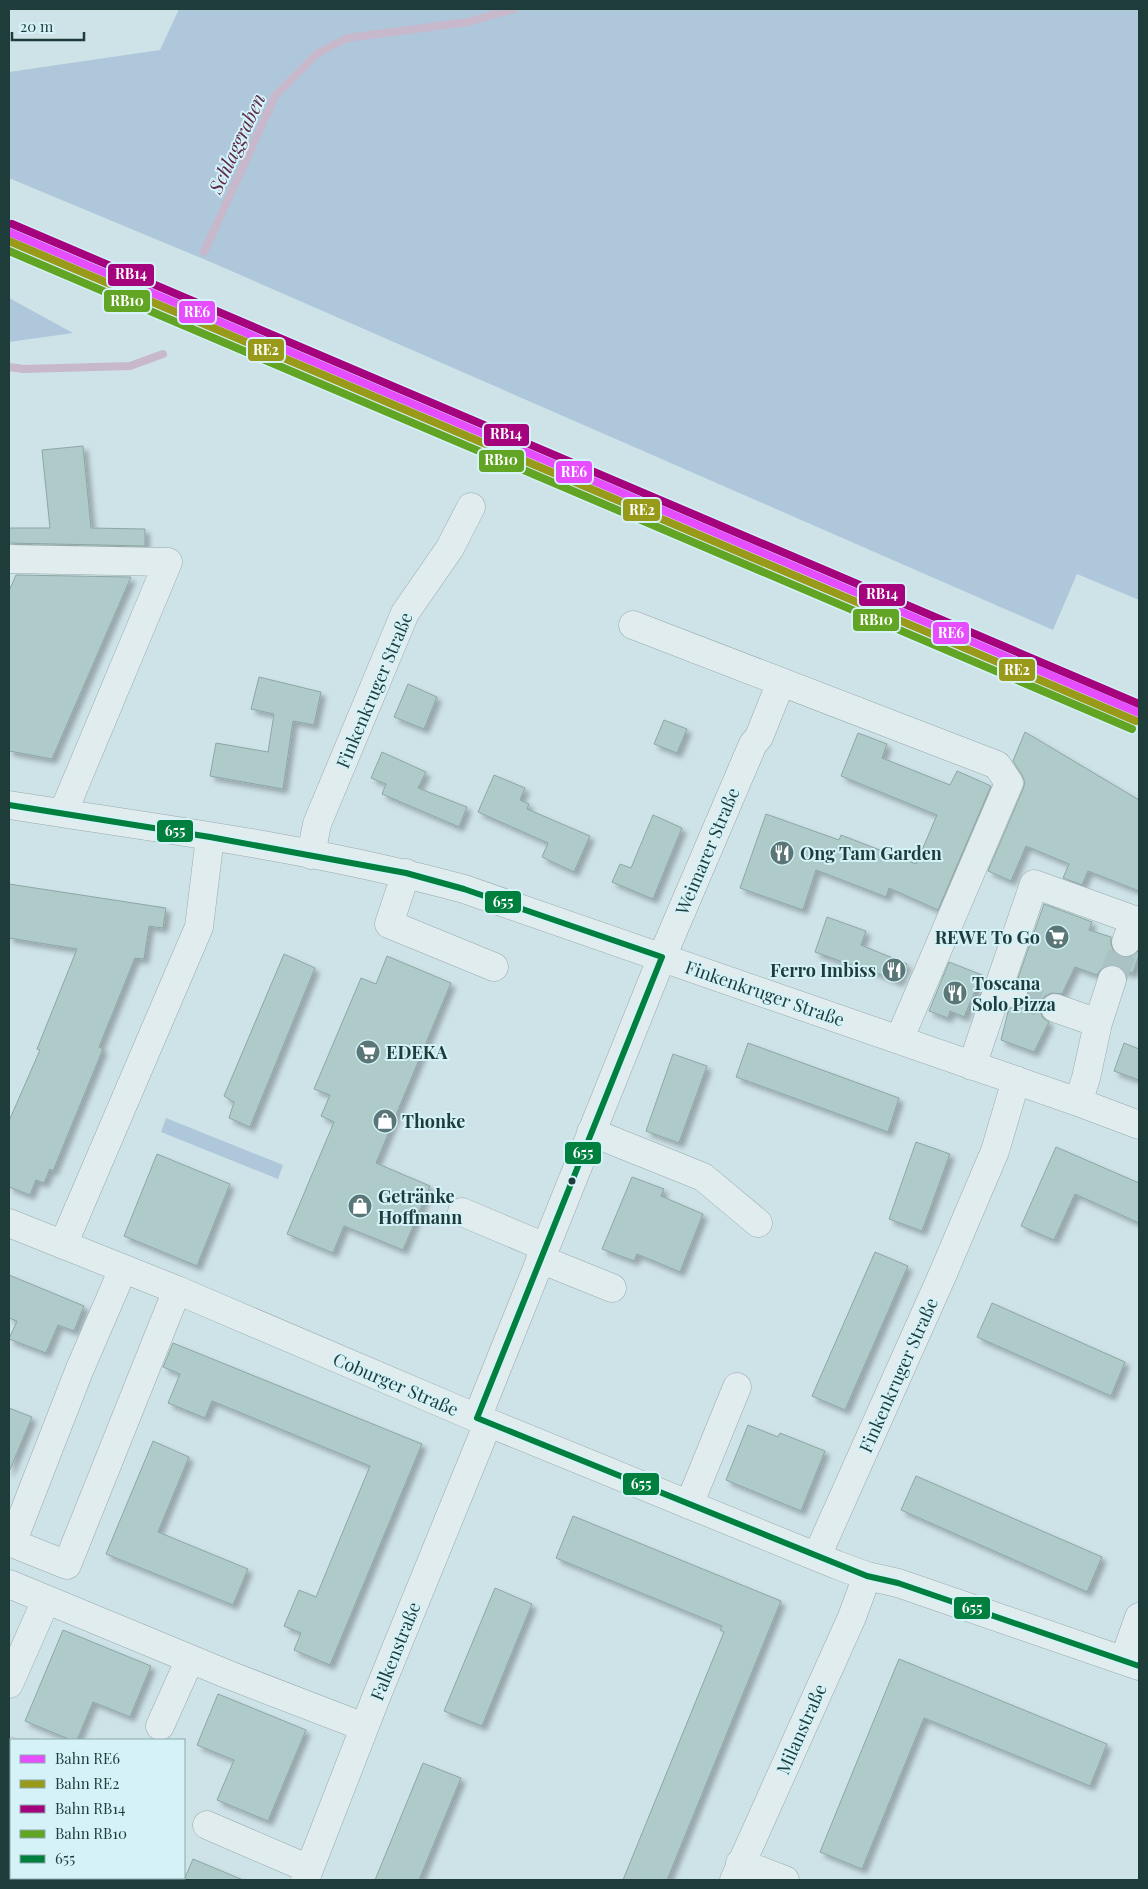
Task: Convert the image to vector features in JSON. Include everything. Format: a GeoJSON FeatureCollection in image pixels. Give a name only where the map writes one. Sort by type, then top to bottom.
{"type":"FeatureCollection","features":[{"type":"Feature","properties":{"kind":"street","name":"Finkenkruger Straße"},"geometry":{"type":"LineString","coordinates":[[311,855],[317,824],[405,613],[450,548],[471,507]]}},
{"type":"Feature","properties":{"kind":"street"},"geometry":{"type":"LineString","coordinates":[[9,559],[168,562],[63,813]]}},
{"type":"Feature","properties":{"kind":"street"},"geometry":{"type":"LineString","coordinates":[[633,625],[997,765],[1009,783],[899,1040]]}},
{"type":"Feature","properties":{"kind":"street","name":"Weimarer Straße"},"geometry":{"type":"LineString","coordinates":[[662,957],[753,744],[759,738],[781,682]]}},
{"type":"Feature","properties":{"kind":"street","name":"Finkenkruger Straße"},"geometry":{"type":"LineString","coordinates":[[9,805],[311,855],[406,873],[464,889],[1139,1124]]}},
{"type":"Feature","properties":{"kind":"street"},"geometry":{"type":"LineString","coordinates":[[63,1245],[199,927],[210,837]]}},
{"type":"Feature","properties":{"kind":"street"},"geometry":{"type":"LineString","coordinates":[[406,873],[389,924],[494,967]]}},
{"type":"Feature","properties":{"kind":"street"},"geometry":{"type":"LineString","coordinates":[[972,1066],[1005,991],[1034,884],[1134,920],[1126,942]]}},
{"type":"Feature","properties":{"kind":"street","name":"Falkenstraße"},"geometry":{"type":"LineString","coordinates":[[307,1875],[482,1421],[542,1253],[662,957]]}},
{"type":"Feature","properties":{"kind":"street"},"geometry":{"type":"LineString","coordinates":[[1078,1102],[1086,1078],[1098,1024],[1112,980]]}},
{"type":"Feature","properties":{"kind":"street"},"geometry":{"type":"LineString","coordinates":[[1055,1008],[1098,1024]]}},
{"type":"Feature","properties":{"kind":"street","name":"Finkenkruger Straße"},"geometry":{"type":"LineString","coordinates":[[817,1556],[942,1276],[995,1151],[1016,1080]]}},
{"type":"Feature","properties":{"kind":"street"},"geometry":{"type":"LineString","coordinates":[[591,1132],[703,1177],[758,1223]]}},
{"type":"Feature","properties":{"kind":"street"},"geometry":{"type":"LineString","coordinates":[[462,1212],[612,1288]]}},
{"type":"Feature","properties":{"kind":"street","name":"Coburger Straße"},"geometry":{"type":"LineString","coordinates":[[9,1223],[177,1290],[482,1421],[867,1576],[898,1583],[1132,1663],[1139,1617]]}},
{"type":"Feature","properties":{"kind":"street"},"geometry":{"type":"LineString","coordinates":[[123,1269],[79,1371],[12,1543],[67,1565],[177,1290]]}},
{"type":"Feature","properties":{"kind":"street"},"geometry":{"type":"LineString","coordinates":[[690,1505],[737,1387]]}},
{"type":"Feature","properties":{"kind":"street","name":"Milanstraße"},"geometry":{"type":"LineString","coordinates":[[737,1872],[852,1617],[867,1576]]}},
{"type":"Feature","properties":{"kind":"street"},"geometry":{"type":"LineString","coordinates":[[9,1584],[364,1728]]}},
{"type":"Feature","properties":{"kind":"street"},"geometry":{"type":"LineString","coordinates":[[9,1684],[46,1600]]}},
{"type":"Feature","properties":{"kind":"street"},"geometry":{"type":"LineString","coordinates":[[160,1726],[190,1659]]}},
{"type":"Feature","properties":{"kind":"street"},"geometry":{"type":"LineString","coordinates":[[207,1825],[307,1875]]}},
{"type":"Feature","properties":{"kind":"street"},"geometry":{"type":"LineString","coordinates":[[737,1872],[785,1880]]}},
{"type":"Feature","properties":{"kind":"shaded area"},"geometry":{"type":"Polygon","coordinates":[[[179,9],[1139,9],[1139,600],[1077,574],[1053,630],[213,263],[9,178],[9,72],[160,50],[179,9]]]}},
{"type":"Feature","properties":{"kind":"shaded area"},"geometry":{"type":"Polygon","coordinates":[[[9,298],[73,333],[9,342],[9,298]]]}},
{"type":"Feature","properties":{"kind":"shaded area"},"geometry":{"type":"Polygon","coordinates":[[[166,1118],[283,1165],[278,1179],[161,1132],[166,1118]]]}},
{"type":"Feature","properties":{"kind":"building"},"geometry":{"type":"Polygon","coordinates":[[[83,446],[91,528],[145,529],[145,546],[9,543],[9,528],[50,528],[42,450],[83,446]]]}},
{"type":"Feature","properties":{"kind":"building"},"geometry":{"type":"Polygon","coordinates":[[[16,575],[131,577],[52,759],[9,751],[9,591],[16,575]]]}},
{"type":"Feature","properties":{"kind":"building"},"geometry":{"type":"Polygon","coordinates":[[[259,677],[321,692],[314,725],[293,721],[283,789],[210,776],[216,743],[268,752],[274,714],[251,709],[259,677]]]}},
{"type":"Feature","properties":{"kind":"building"},"geometry":{"type":"Polygon","coordinates":[[[408,684],[437,697],[424,729],[394,717],[408,684]]]}},
{"type":"Feature","properties":{"kind":"building"},"geometry":{"type":"Polygon","coordinates":[[[664,720],[687,729],[677,753],[654,744],[664,720]]]}},
{"type":"Feature","properties":{"kind":"building"},"geometry":{"type":"Polygon","coordinates":[[[1025,732],[1139,800],[1139,891],[1088,871],[1082,885],[1063,878],[1069,864],[1026,846],[1011,881],[988,871],[1025,782],[1013,761],[1025,732]]]}},
{"type":"Feature","properties":{"kind":"building"},"geometry":{"type":"Polygon","coordinates":[[[858,733],[887,744],[882,758],[950,785],[957,771],[991,786],[938,910],[889,888],[886,897],[816,870],[803,910],[740,888],[766,814],[839,840],[841,835],[916,864],[937,815],[841,776],[858,733]]]}},
{"type":"Feature","properties":{"kind":"building"},"geometry":{"type":"Polygon","coordinates":[[[382,752],[426,772],[418,788],[467,807],[459,827],[382,794],[386,784],[371,778],[382,752]]]}},
{"type":"Feature","properties":{"kind":"building"},"geometry":{"type":"Polygon","coordinates":[[[494,775],[525,788],[520,800],[529,804],[527,809],[590,836],[574,872],[542,857],[548,843],[478,812],[494,775]]]}},
{"type":"Feature","properties":{"kind":"building"},"geometry":{"type":"Polygon","coordinates":[[[653,815],[682,828],[653,899],[612,882],[620,864],[631,868],[653,815]]]}},
{"type":"Feature","properties":{"kind":"building"},"geometry":{"type":"Polygon","coordinates":[[[9,884],[166,908],[163,928],[149,926],[144,959],[135,958],[99,1047],[103,1049],[53,1171],[50,1169],[44,1183],[36,1180],[30,1195],[9,1187],[9,1121],[40,1050],[37,1049],[77,949],[9,938],[9,884]]]}},
{"type":"Feature","properties":{"kind":"building"},"geometry":{"type":"Polygon","coordinates":[[[1044,904],[1092,922],[1089,930],[1111,937],[1114,952],[1120,956],[1129,957],[1138,951],[1139,955],[1133,973],[1124,971],[1116,965],[1108,965],[1102,968],[1097,975],[1075,967],[1062,994],[1052,993],[1045,996],[1040,1002],[1040,1011],[1043,1018],[1049,1022],[1034,1052],[1001,1040],[1009,1008],[1018,1008],[1024,1004],[1028,997],[1028,988],[1018,978],[1044,904]]]}},
{"type":"Feature","properties":{"kind":"building"},"geometry":{"type":"Polygon","coordinates":[[[827,917],[866,931],[861,945],[907,964],[899,982],[854,964],[854,966],[815,952],[827,917]]]}},
{"type":"Feature","properties":{"kind":"building"},"geometry":{"type":"Polygon","coordinates":[[[284,954],[315,968],[250,1127],[229,1118],[234,1102],[224,1096],[284,954]]]}},
{"type":"Feature","properties":{"kind":"building"},"geometry":{"type":"Polygon","coordinates":[[[387,956],[451,983],[376,1163],[430,1186],[403,1250],[344,1226],[333,1253],[287,1234],[334,1122],[321,1116],[330,1095],[314,1089],[361,978],[376,984],[387,956]]]}},
{"type":"Feature","properties":{"kind":"building","name":"Toscana Solo Pizza"},"geometry":{"type":"Polygon","coordinates":[[[949,962],[982,975],[964,1017],[950,1011],[948,1018],[929,1011],[949,962]]]}},
{"type":"Feature","properties":{"kind":"building"},"geometry":{"type":"Polygon","coordinates":[[[748,1043],[899,1098],[888,1132],[736,1077],[748,1043]]]}},
{"type":"Feature","properties":{"kind":"building"},"geometry":{"type":"Polygon","coordinates":[[[1124,1043],[1139,1049],[1139,1080],[1114,1071],[1124,1043]]]}},
{"type":"Feature","properties":{"kind":"building"},"geometry":{"type":"Polygon","coordinates":[[[673,1054],[707,1066],[679,1143],[646,1131],[673,1054]]]}},
{"type":"Feature","properties":{"kind":"building"},"geometry":{"type":"Polygon","coordinates":[[[916,1142],[950,1154],[922,1231],[889,1219],[916,1142]]]}},
{"type":"Feature","properties":{"kind":"building"},"geometry":{"type":"Polygon","coordinates":[[[1056,1147],[1139,1183],[1139,1223],[1075,1194],[1054,1240],[1021,1226],[1056,1147]]]}},
{"type":"Feature","properties":{"kind":"building"},"geometry":{"type":"Polygon","coordinates":[[[157,1154],[230,1184],[197,1266],[124,1236],[157,1154]]]}},
{"type":"Feature","properties":{"kind":"building"},"geometry":{"type":"Polygon","coordinates":[[[632,1177],[664,1189],[661,1196],[703,1214],[680,1272],[637,1254],[634,1261],[602,1249],[632,1177]]]}},
{"type":"Feature","properties":{"kind":"building"},"geometry":{"type":"Polygon","coordinates":[[[875,1252],[908,1266],[845,1410],[812,1396],[875,1252]]]}},
{"type":"Feature","properties":{"kind":"building"},"geometry":{"type":"Polygon","coordinates":[[[9,1275],[84,1306],[74,1331],[58,1325],[46,1353],[9,1339],[17,1321],[9,1318],[9,1275]]]}},
{"type":"Feature","properties":{"kind":"building"},"geometry":{"type":"Polygon","coordinates":[[[992,1303],[1125,1362],[1111,1396],[977,1337],[992,1303]]]}},
{"type":"Feature","properties":{"kind":"building"},"geometry":{"type":"Polygon","coordinates":[[[173,1343],[422,1444],[330,1665],[294,1650],[301,1633],[284,1626],[299,1590],[316,1597],[370,1466],[212,1401],[205,1418],[168,1403],[180,1374],[163,1367],[173,1343]]]}},
{"type":"Feature","properties":{"kind":"building"},"geometry":{"type":"Polygon","coordinates":[[[9,1408],[32,1417],[9,1472],[9,1408]]]}},
{"type":"Feature","properties":{"kind":"building"},"geometry":{"type":"Polygon","coordinates":[[[748,1425],[778,1437],[780,1433],[825,1451],[801,1511],[726,1480],[748,1425]]]}},
{"type":"Feature","properties":{"kind":"building"},"geometry":{"type":"Polygon","coordinates":[[[153,1441],[189,1457],[158,1532],[248,1569],[233,1605],[106,1554],[153,1441]]]}},
{"type":"Feature","properties":{"kind":"building"},"geometry":{"type":"Polygon","coordinates":[[[916,1476],[1102,1557],[1087,1592],[901,1510],[916,1476]]]}},
{"type":"Feature","properties":{"kind":"building"},"geometry":{"type":"Polygon","coordinates":[[[573,1516],[781,1601],[667,1880],[623,1880],[724,1632],[720,1630],[722,1626],[556,1558],[573,1516]]]}},
{"type":"Feature","properties":{"kind":"building"},"geometry":{"type":"Polygon","coordinates":[[[495,1588],[532,1604],[482,1726],[444,1711],[495,1588]]]}},
{"type":"Feature","properties":{"kind":"building"},"geometry":{"type":"Polygon","coordinates":[[[63,1630],[151,1666],[130,1717],[93,1702],[77,1739],[69,1739],[25,1721],[63,1630]]]}},
{"type":"Feature","properties":{"kind":"building"},"geometry":{"type":"Polygon","coordinates":[[[899,1659],[1107,1744],[1090,1786],[924,1718],[862,1869],[820,1852],[899,1659]]]}},
{"type":"Feature","properties":{"kind":"building"},"geometry":{"type":"Polygon","coordinates":[[[218,1694],[306,1730],[268,1821],[217,1800],[234,1760],[197,1745],[218,1694]]]}},
{"type":"Feature","properties":{"kind":"building"},"geometry":{"type":"Polygon","coordinates":[[[423,1763],[461,1778],[419,1880],[375,1880],[423,1763]]]}},
{"type":"Feature","properties":{"kind":"building"},"geometry":{"type":"Polygon","coordinates":[[[193,1859],[243,1880],[184,1880],[193,1859]]]}},
{"type":"Feature","properties":{"kind":"waterway","name":"Schlaggraben"},"geometry":{"type":"LineString","coordinates":[[204,252],[275,96],[318,53],[347,38],[468,22],[514,9]]}},
{"type":"Feature","properties":{"kind":"waterway","name":"Schlaggraben"},"geometry":{"type":"LineString","coordinates":[[9,367],[24,369],[130,366],[163,354]]}},
{"type":"Feature","properties":{"kind":"tunnel"},"geometry":{"type":"LineString","coordinates":[[1112,980],[1126,942]]}},
{"type":"Feature","properties":{"kind":"tunnel"},"geometry":{"type":"LineString","coordinates":[[1013,993],[1055,1008]]}},
{"type":"Feature","properties":{"kind":"rail line","name":"RB14"},"geometry":{"type":"LineString","coordinates":[[12,224],[1139,704]]}},
{"type":"Feature","properties":{"kind":"rail line","name":"RE6"},"geometry":{"type":"LineString","coordinates":[[9,232],[1139,713]]}},
{"type":"Feature","properties":{"kind":"rail line","name":"RE2"},"geometry":{"type":"LineString","coordinates":[[9,241],[1136,721]]}},
{"type":"Feature","properties":{"kind":"rail line","name":"RB10"},"geometry":{"type":"LineString","coordinates":[[9,251],[1132,729]]}},
{"type":"Feature","properties":{"kind":"transit line","name":"655"},"geometry":{"type":"LineString","coordinates":[[9,805],[210,837],[406,873],[464,889],[662,957]]}},
{"type":"Feature","properties":{"kind":"transit line","name":"655"},"geometry":{"type":"LineString","coordinates":[[477,1418],[662,957]]}},
{"type":"Feature","properties":{"kind":"transit line","name":"655"},"geometry":{"type":"LineString","coordinates":[[477,1418],[867,1576],[898,1583],[1139,1666]]}},
{"type":"Feature","properties":{"kind":"place","name":"Ong Tam Garden"},"geometry":{"type":"Point","coordinates":[782,853]}},
{"type":"Feature","properties":{"kind":"place","name":"REWE To Go"},"geometry":{"type":"Point","coordinates":[1057,937]}},
{"type":"Feature","properties":{"kind":"place","name":"Ferro Imbiss"},"geometry":{"type":"Point","coordinates":[894,970]}},
{"type":"Feature","properties":{"kind":"place","name":"Toscana Solo Pizza"},"geometry":{"type":"Point","coordinates":[955,993]}},
{"type":"Feature","properties":{"kind":"place","name":"EDEKA"},"geometry":{"type":"Point","coordinates":[368,1052]}},
{"type":"Feature","properties":{"kind":"place","name":"Thonke"},"geometry":{"type":"Point","coordinates":[385,1121]}},
{"type":"Feature","properties":{"kind":"place","name":"Getränke Hoffmann"},"geometry":{"type":"Point","coordinates":[360,1206]}}]}
